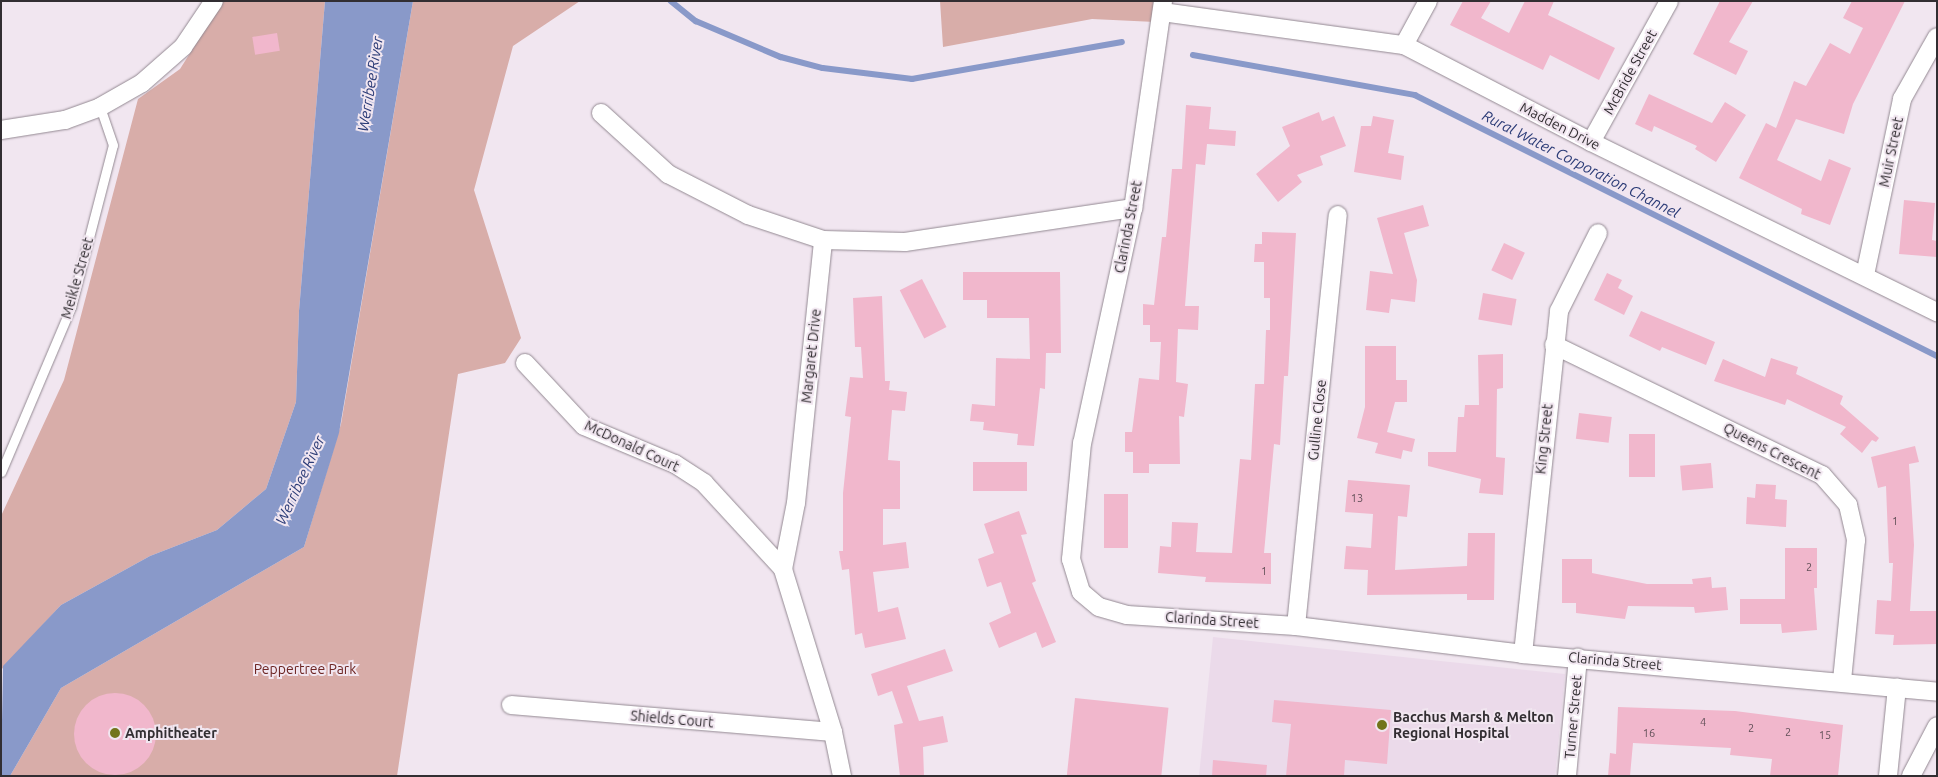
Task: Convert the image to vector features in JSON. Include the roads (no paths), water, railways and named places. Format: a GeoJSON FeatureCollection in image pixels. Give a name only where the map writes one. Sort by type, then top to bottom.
{"type":"FeatureCollection","features":[{"type":"Feature","properties":{"kind":"street"},"geometry":{"type":"LineString","coordinates":[[1,130],[65,120],[100,107],[142,83],[183,47],[214,1]]}},
{"type":"Feature","properties":{"kind":"street"},"geometry":{"type":"LineString","coordinates":[[1404,45],[1428,1]]}},
{"type":"Feature","properties":{"kind":"street","name":"McBride Street"},"geometry":{"type":"LineString","coordinates":[[1591,142],[1669,1]]}},
{"type":"Feature","properties":{"kind":"street","name":"Madden Drive"},"geometry":{"type":"LineString","coordinates":[[1162,7],[1404,45],[1591,142],[1937,312]]}},
{"type":"Feature","properties":{"kind":"street","name":"Clarinda Street"},"geometry":{"type":"LineString","coordinates":[[1162,7],[1133,208],[1082,443],[1071,559],[1074,577],[1081,592],[1099,607],[1127,615],[1296,626],[1523,654],[1842,681],[1937,692]]}},
{"type":"Feature","properties":{"kind":"street","name":"Muir Street"},"geometry":{"type":"LineString","coordinates":[[1865,275],[1902,99],[1937,37]]}},
{"type":"Feature","properties":{"kind":"street"},"geometry":{"type":"LineString","coordinates":[[601,113],[668,174],[748,215],[823,240],[905,242],[1133,208]]}},
{"type":"Feature","properties":{"kind":"street","name":"Gulline Close"},"geometry":{"type":"LineString","coordinates":[[1296,626],[1338,215]]}},
{"type":"Feature","properties":{"kind":"street","name":"King Street"},"geometry":{"type":"LineString","coordinates":[[1523,654],[1559,311],[1598,233]]}},
{"type":"Feature","properties":{"kind":"street","name":"Margaret Drive"},"geometry":{"type":"LineString","coordinates":[[823,240],[796,503],[783,568],[833,732],[842,776]]}},
{"type":"Feature","properties":{"kind":"street","name":"Queens Crescent"},"geometry":{"type":"LineString","coordinates":[[1554,345],[1822,474],[1848,505],[1856,540],[1842,681]]}},
{"type":"Feature","properties":{"kind":"street","name":"McDonald Court"},"geometry":{"type":"LineString","coordinates":[[525,363],[584,426],[675,464],[704,483],[783,568]]}},
{"type":"Feature","properties":{"kind":"street","name":"Turner Street"},"geometry":{"type":"LineString","coordinates":[[1567,776],[1578,658]]}},
{"type":"Feature","properties":{"kind":"street"},"geometry":{"type":"LineString","coordinates":[[1888,776],[1897,687]]}},
{"type":"Feature","properties":{"kind":"street","name":"Shields Court"},"geometry":{"type":"LineString","coordinates":[[512,705],[833,732]]}},
{"type":"Feature","properties":{"kind":"street"},"geometry":{"type":"LineString","coordinates":[[1911,776],[1937,726]]}},
{"type":"Feature","properties":{"kind":"lane","name":"Meikle Street"},"geometry":{"type":"LineString","coordinates":[[1,472],[71,307],[113,144],[100,107]]}},
{"type":"Feature","properties":{"kind":"water","name":"Werribee River"},"geometry":{"type":"Polygon","coordinates":[[[325,1],[413,1],[339,433],[304,547],[61,688],[10,776],[1,776],[3,666],[61,605],[150,556],[217,530],[266,489],[296,402],[299,311],[325,1]]]}},
{"type":"Feature","properties":{"kind":"waterway","name":"Rural Water Corporation Channel"},"geometry":{"type":"LineString","coordinates":[[671,1],[696,21],[781,57],[823,68],[912,79],[1122,42]]}},
{"type":"Feature","properties":{"kind":"waterway","name":"Rural Water Corporation Channel"},"geometry":{"type":"LineString","coordinates":[[1193,55],[1415,95],[1937,356]]}},
{"type":"Feature","properties":{"kind":"place","name":"Bacchus Marsh & Melton Regional Hospital"},"geometry":{"type":"Point","coordinates":[1382,725]}},
{"type":"Feature","properties":{"kind":"place","name":"Amphitheater"},"geometry":{"type":"Point","coordinates":[115,733]}},
{"type":"Feature","properties":{"kind":"park label","name":"Peppertree Park"},"geometry":{"type":"Point","coordinates":[305,669]}}]}
